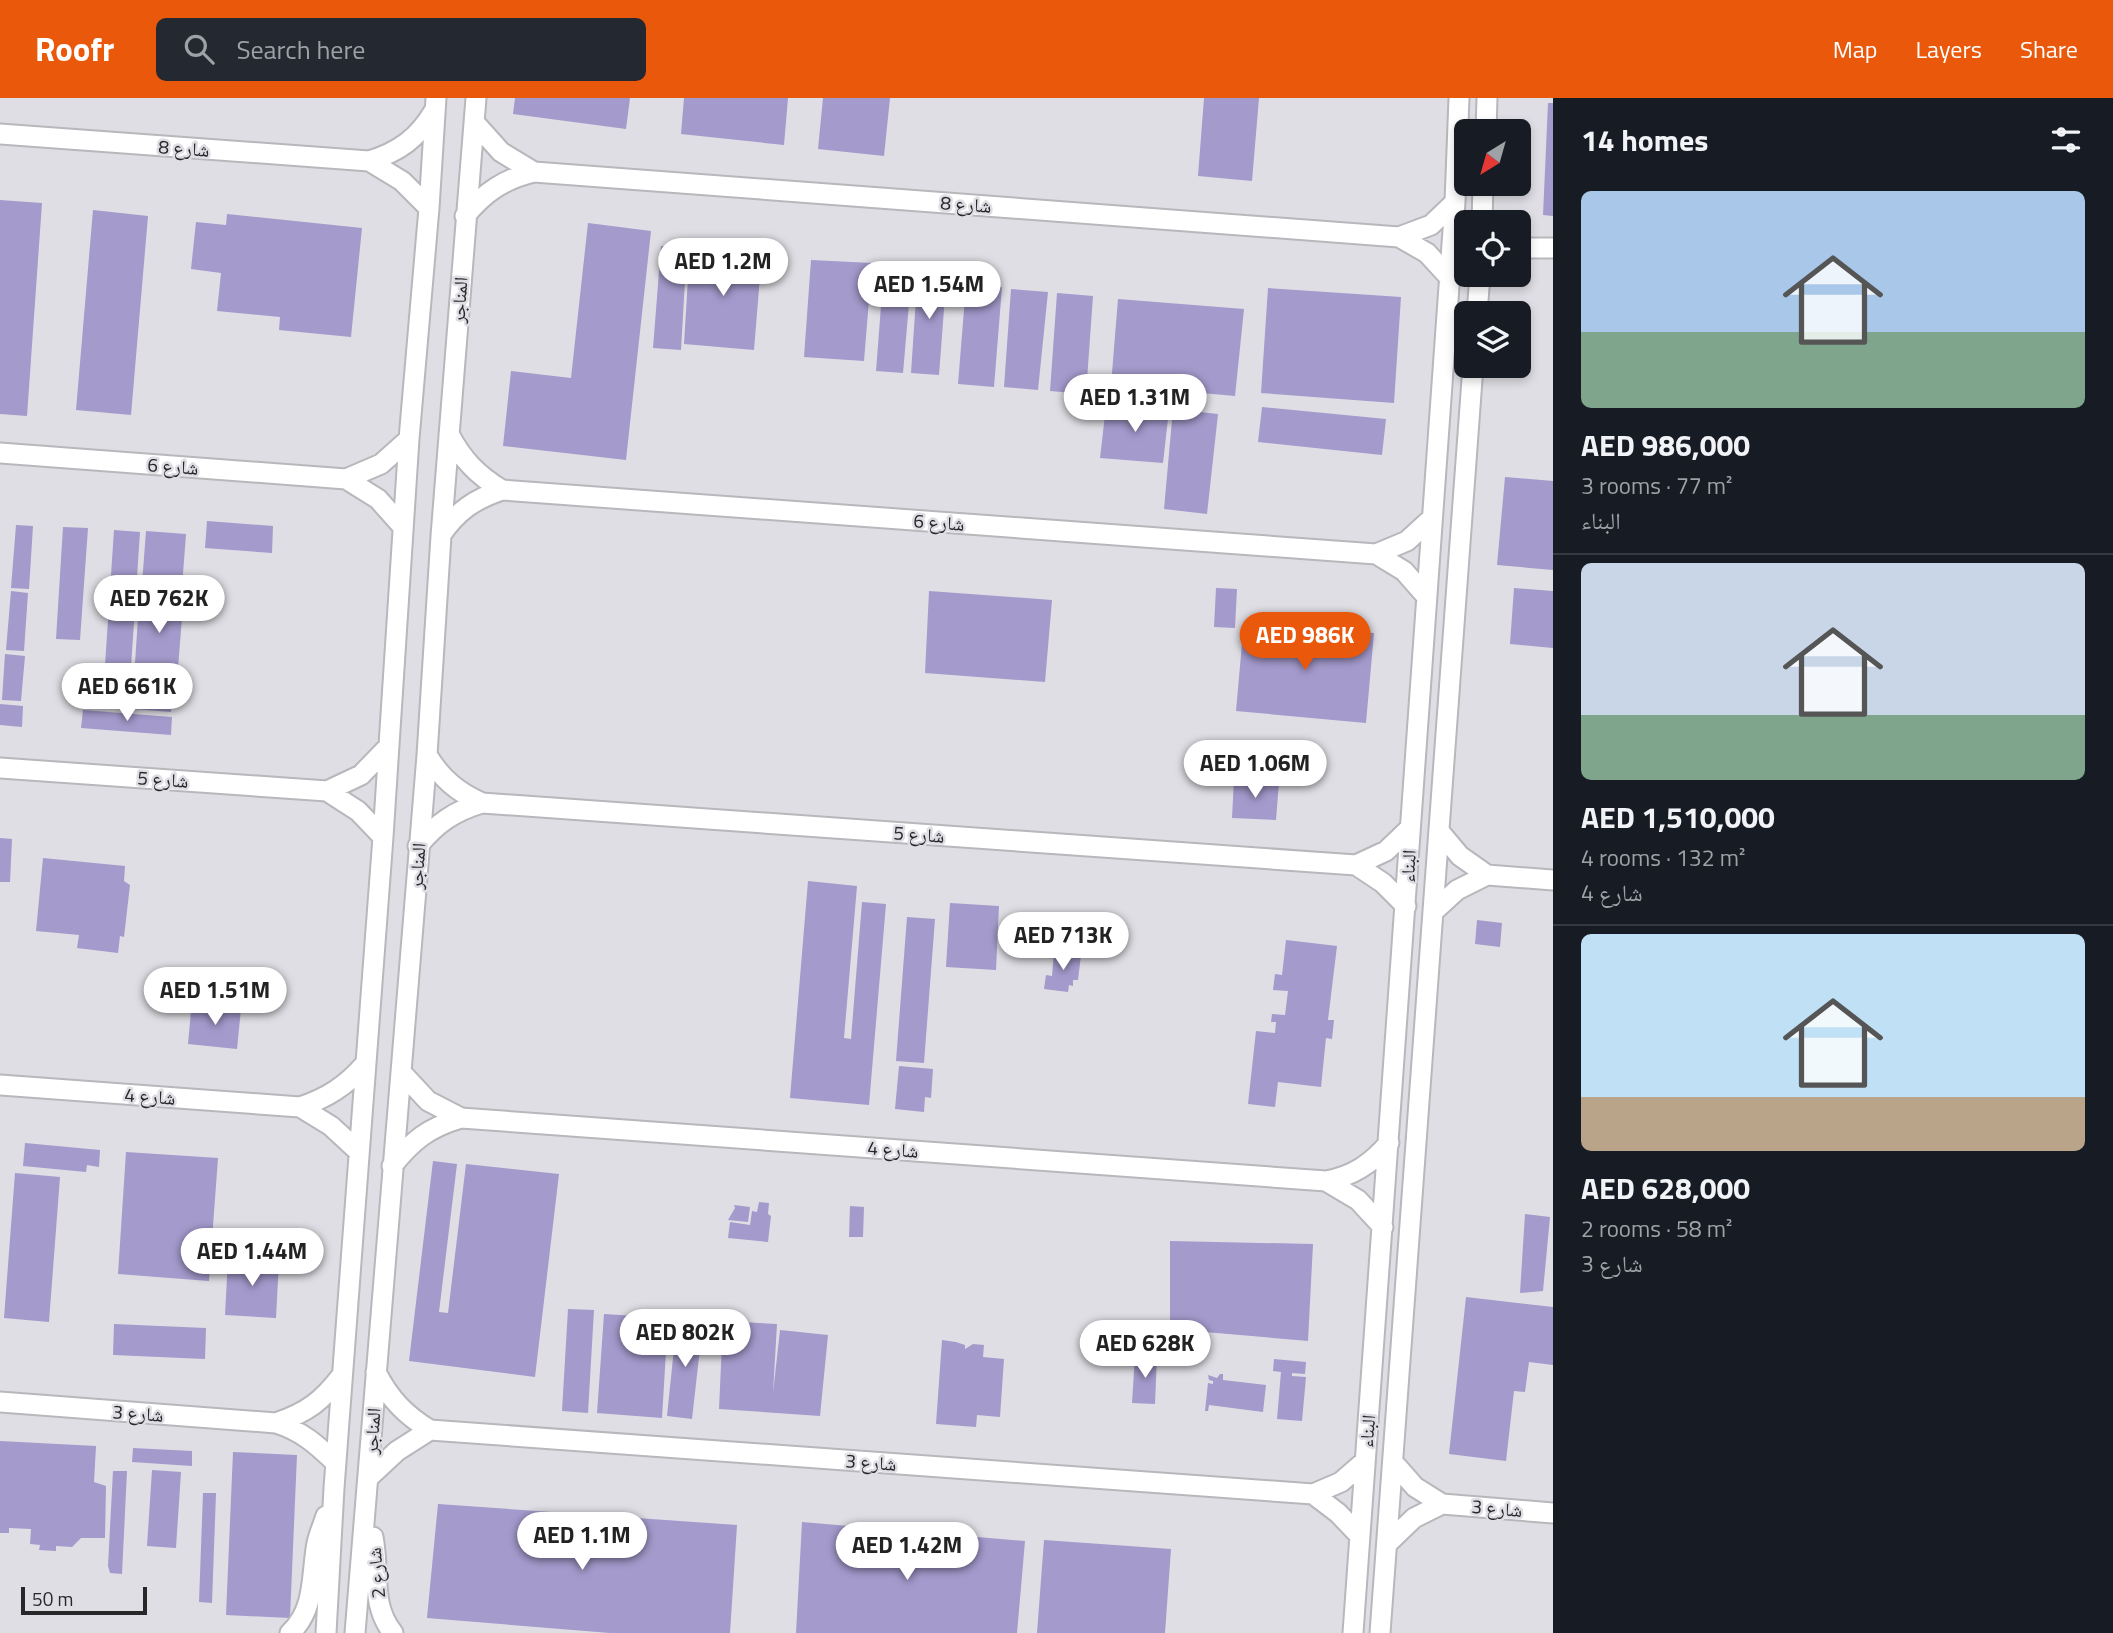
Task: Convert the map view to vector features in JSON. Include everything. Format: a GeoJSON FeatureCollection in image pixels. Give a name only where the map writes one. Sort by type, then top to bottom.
{"type":"FeatureCollection","features":[{"type":"Feature","properties":{"kind":"street","name":"المناجر"},"geometry":{"type":"LineString","coordinates":[[355,1633],[427,755],[441,536],[476,98]]}},
{"type":"Feature","properties":{"kind":"street","name":"البناء"},"geometry":{"type":"LineString","coordinates":[[1353,1633],[1455,202],[1459,98]]}},
{"type":"Feature","properties":{"kind":"street"},"geometry":{"type":"LineString","coordinates":[[1486,119],[1487,98]]}},
{"type":"Feature","properties":{"kind":"street","name":"المناجر"},"geometry":{"type":"LineString","coordinates":[[326,1633],[358,1150],[435,104]]}},
{"type":"Feature","properties":{"kind":"street","name":"شارع 8"},"geometry":{"type":"LineString","coordinates":[[0,134],[369,161],[390,155],[408,144],[424,129],[435,104]]}},
{"type":"Feature","properties":{"kind":"street","name":"شارع 8"},"geometry":{"type":"LineString","coordinates":[[475,122],[501,152],[534,172]]}},
{"type":"Feature","properties":{"kind":"street","name":"شارع 8"},"geometry":{"type":"LineString","coordinates":[[369,161],[402,180],[429,208]]}},
{"type":"Feature","properties":{"kind":"street","name":"شارع 8"},"geometry":{"type":"LineString","coordinates":[[465,216],[481,197],[497,185],[515,176],[534,172],[1399,237],[1431,225],[1455,202]]}},
{"type":"Feature","properties":{"kind":"street","name":"شارع 8"},"geometry":{"type":"LineString","coordinates":[[1399,237],[1427,253],[1449,277]]}},
{"type":"Feature","properties":{"kind":"street"},"geometry":{"type":"LineString","coordinates":[[1531,248],[1553,248]]}},
{"type":"Feature","properties":{"kind":"street","name":"البناء"},"geometry":{"type":"LineString","coordinates":[[1380,1633],[1472,378]]}},
{"type":"Feature","properties":{"kind":"street"},"geometry":{"type":"LineString","coordinates":[[449,433],[470,467],[502,490]]}},
{"type":"Feature","properties":{"kind":"street","name":"شارع 6"},"geometry":{"type":"LineString","coordinates":[[0,453],[346,479],[381,464],[409,439]]}},
{"type":"Feature","properties":{"kind":"street","name":"شارع 6"},"geometry":{"type":"LineString","coordinates":[[346,479],[378,499],[403,527]]}},
{"type":"Feature","properties":{"kind":"street","name":"شارع 6"},"geometry":{"type":"LineString","coordinates":[[441,536],[466,506],[502,490],[1376,554],[1407,541],[1431,519]]}},
{"type":"Feature","properties":{"kind":"street","name":"شارع 6"},"geometry":{"type":"LineString","coordinates":[[1376,554],[1404,571],[1426,596]]}},
{"type":"Feature","properties":{"kind":"street","name":"شارع 5"},"geometry":{"type":"LineString","coordinates":[[327,791],[361,775],[388,747]]}},
{"type":"Feature","properties":{"kind":"street","name":"شارع 5"},"geometry":{"type":"LineString","coordinates":[[427,755],[449,784],[482,803],[1356,865],[1386,852],[1410,828]]}},
{"type":"Feature","properties":{"kind":"street","name":"شارع 5"},"geometry":{"type":"LineString","coordinates":[[0,768],[327,791],[358,811],[383,837]]}},
{"type":"Feature","properties":{"kind":"street","name":"شارع 5"},"geometry":{"type":"LineString","coordinates":[[418,846],[430,831],[446,818],[482,803]]}},
{"type":"Feature","properties":{"kind":"street"},"geometry":{"type":"LineString","coordinates":[[1439,831],[1460,856],[1487,875],[1553,880]]}},
{"type":"Feature","properties":{"kind":"street"},"geometry":{"type":"LineString","coordinates":[[1356,865],[1383,883],[1406,906]]}},
{"type":"Feature","properties":{"kind":"street"},"geometry":{"type":"LineString","coordinates":[[1433,912],[1457,890],[1487,875]]}},
{"type":"Feature","properties":{"kind":"street","name":"شارع 4"},"geometry":{"type":"LineString","coordinates":[[0,1085],[300,1107],[337,1092],[365,1064]]}},
{"type":"Feature","properties":{"kind":"street","name":"شارع 4"},"geometry":{"type":"LineString","coordinates":[[401,1072],[428,1101],[461,1118]]}},
{"type":"Feature","properties":{"kind":"street","name":"شارع 4"},"geometry":{"type":"LineString","coordinates":[[300,1107],[331,1126],[358,1150]]}},
{"type":"Feature","properties":{"kind":"street","name":"شارع 4"},"geometry":{"type":"LineString","coordinates":[[392,1167],[424,1133],[461,1118],[1326,1181],[1344,1178],[1362,1169],[1377,1157],[1388,1143]]}},
{"type":"Feature","properties":{"kind":"street","name":"شارع 4"},"geometry":{"type":"LineString","coordinates":[[1326,1181],[1358,1200],[1384,1227]]}},
{"type":"Feature","properties":{"kind":"street"},"geometry":{"type":"LineString","coordinates":[[368,1478],[397,1451],[430,1430],[398,1406],[385,1390],[376,1372]]}},
{"type":"Feature","properties":{"kind":"street","name":"شارع 3"},"geometry":{"type":"LineString","coordinates":[[276,1423],[312,1408],[326,1396],[342,1375]]}},
{"type":"Feature","properties":{"kind":"street","name":"شارع 3"},"geometry":{"type":"LineString","coordinates":[[0,1402],[276,1423],[307,1436],[336,1463]]}},
{"type":"Feature","properties":{"kind":"street","name":"شارع 3"},"geometry":{"type":"LineString","coordinates":[[430,1430],[1313,1494],[1341,1482],[1364,1462]]}},
{"type":"Feature","properties":{"kind":"street"},"geometry":{"type":"LineString","coordinates":[[1388,1542],[1414,1518],[1442,1504],[1415,1486],[1393,1462]]}},
{"type":"Feature","properties":{"kind":"street","name":"المناجر"},"geometry":{"type":"LineString","coordinates":[[290,1633],[305,1612],[312,1592],[317,1543],[334,1488]]}},
{"type":"Feature","properties":{"kind":"street"},"geometry":{"type":"LineString","coordinates":[[1313,1494],[1338,1513],[1360,1536]]}},
{"type":"Feature","properties":{"kind":"street","name":"شارع 3"},"geometry":{"type":"LineString","coordinates":[[1442,1504],[1553,1513]]}},
{"type":"Feature","properties":{"kind":"street","name":"شارع 2"},"geometry":{"type":"LineString","coordinates":[[367,1509],[375,1549],[375,1588],[384,1621],[393,1633]]}},
{"type":"Feature","properties":{"kind":"building"},"geometry":{"type":"Polygon","coordinates":[[[515,98],[630,98],[626,129],[513,114],[515,98]]]}},
{"type":"Feature","properties":{"kind":"building"},"geometry":{"type":"Polygon","coordinates":[[[684,98],[788,98],[784,145],[681,134],[684,98]]]}},
{"type":"Feature","properties":{"kind":"building"},"geometry":{"type":"Polygon","coordinates":[[[823,98],[890,98],[884,156],[818,149],[823,98]]]}},
{"type":"Feature","properties":{"kind":"building"},"geometry":{"type":"Polygon","coordinates":[[[1204,98],[1259,98],[1252,181],[1198,176],[1204,98]]]}},
{"type":"Feature","properties":{"kind":"building"},"geometry":{"type":"Polygon","coordinates":[[[1548,103],[1553,103],[1553,216],[1543,215],[1548,103]]]}},
{"type":"Feature","properties":{"kind":"building"},"geometry":{"type":"Polygon","coordinates":[[[0,200],[42,203],[27,416],[0,414],[0,200]]]}},
{"type":"Feature","properties":{"kind":"building"},"geometry":{"type":"Polygon","coordinates":[[[93,210],[148,216],[131,415],[76,410],[93,210]]]}},
{"type":"Feature","properties":{"kind":"building"},"geometry":{"type":"Polygon","coordinates":[[[227,214],[362,228],[351,337],[279,330],[280,317],[217,311],[221,273],[191,269],[196,222],[226,225],[227,214]]]}},
{"type":"Feature","properties":{"kind":"building"},"geometry":{"type":"Polygon","coordinates":[[[588,223],[651,231],[626,460],[503,446],[511,371],[571,378],[588,223]]]}},
{"type":"Feature","properties":{"kind":"building"},"geometry":{"type":"Polygon","coordinates":[[[661,246],[687,247],[681,350],[653,348],[661,246]]]}},
{"type":"Feature","properties":{"kind":"building"},"geometry":{"type":"Polygon","coordinates":[[[690,246],[762,252],[754,350],[684,344],[690,246]]]}},
{"type":"Feature","properties":{"kind":"building"},"geometry":{"type":"Polygon","coordinates":[[[811,260],[872,263],[864,361],[804,357],[811,260]]]}},
{"type":"Feature","properties":{"kind":"building"},"geometry":{"type":"Polygon","coordinates":[[[884,267],[912,269],[903,373],[876,371],[884,267]]]}},
{"type":"Feature","properties":{"kind":"building"},"geometry":{"type":"Polygon","coordinates":[[[918,268],[947,270],[939,375],[911,373],[918,268]]]}},
{"type":"Feature","properties":{"kind":"building"},"geometry":{"type":"Polygon","coordinates":[[[966,285],[1002,287],[994,387],[958,384],[966,285]]]}},
{"type":"Feature","properties":{"kind":"building"},"geometry":{"type":"Polygon","coordinates":[[[1268,288],[1401,297],[1394,403],[1261,393],[1268,288]]]}},
{"type":"Feature","properties":{"kind":"building"},"geometry":{"type":"Polygon","coordinates":[[[1011,289],[1048,292],[1038,390],[1004,387],[1011,289]]]}},
{"type":"Feature","properties":{"kind":"building"},"geometry":{"type":"Polygon","coordinates":[[[1057,293],[1093,296],[1086,394],[1050,391],[1057,293]]]}},
{"type":"Feature","properties":{"kind":"building"},"geometry":{"type":"Polygon","coordinates":[[[1118,299],[1244,309],[1235,396],[1111,385],[1118,299]]]}},
{"type":"Feature","properties":{"kind":"building"},"geometry":{"type":"Polygon","coordinates":[[[1106,406],[1169,410],[1163,463],[1100,458],[1106,406]]]}},
{"type":"Feature","properties":{"kind":"building"},"geometry":{"type":"Polygon","coordinates":[[[1262,407],[1386,419],[1382,455],[1258,442],[1262,407]]]}},
{"type":"Feature","properties":{"kind":"building"},"geometry":{"type":"Polygon","coordinates":[[[1173,409],[1218,414],[1207,514],[1164,509],[1173,409]]]}},
{"type":"Feature","properties":{"kind":"building"},"geometry":{"type":"Polygon","coordinates":[[[1505,477],[1553,481],[1553,570],[1497,565],[1505,477]]]}},
{"type":"Feature","properties":{"kind":"building"},"geometry":{"type":"Polygon","coordinates":[[[207,521],[273,526],[272,553],[205,548],[207,521]]]}},
{"type":"Feature","properties":{"kind":"building"},"geometry":{"type":"Polygon","coordinates":[[[16,525],[33,526],[29,589],[11,588],[16,525]]]}},
{"type":"Feature","properties":{"kind":"building"},"geometry":{"type":"Polygon","coordinates":[[[63,527],[88,528],[80,640],[56,639],[63,527]]]}},
{"type":"Feature","properties":{"kind":"building"},"geometry":{"type":"Polygon","coordinates":[[[114,530],[140,532],[130,682],[104,680],[114,530]]]}},
{"type":"Feature","properties":{"kind":"building"},"geometry":{"type":"Polygon","coordinates":[[[146,531],[186,534],[182,587],[142,584],[146,531]]]}},
{"type":"Feature","properties":{"kind":"building"},"geometry":{"type":"Polygon","coordinates":[[[140,588],[184,592],[177,681],[134,678],[140,588]]]}},
{"type":"Feature","properties":{"kind":"building"},"geometry":{"type":"Polygon","coordinates":[[[1216,588],[1237,589],[1235,628],[1214,627],[1216,588]]]}},
{"type":"Feature","properties":{"kind":"building"},"geometry":{"type":"Polygon","coordinates":[[[1514,588],[1553,591],[1553,648],[1510,644],[1514,588]]]}},
{"type":"Feature","properties":{"kind":"building"},"geometry":{"type":"Polygon","coordinates":[[[11,591],[28,593],[24,651],[6,650],[11,591]]]}},
{"type":"Feature","properties":{"kind":"building"},"geometry":{"type":"Polygon","coordinates":[[[929,591],[1052,600],[1045,682],[925,673],[929,591]]]}},
{"type":"Feature","properties":{"kind":"building"},"geometry":{"type":"Polygon","coordinates":[[[1244,621],[1374,633],[1366,723],[1236,711],[1244,621]]]}},
{"type":"Feature","properties":{"kind":"building"},"geometry":{"type":"Polygon","coordinates":[[[5,654],[25,656],[21,701],[2,700],[5,654]]]}},
{"type":"Feature","properties":{"kind":"building"},"geometry":{"type":"Polygon","coordinates":[[[84,682],[172,689],[171,712],[82,705],[84,682]]]}},
{"type":"Feature","properties":{"kind":"building"},"geometry":{"type":"Polygon","coordinates":[[[0,704],[23,706],[22,727],[0,725],[0,704]]]}},
{"type":"Feature","properties":{"kind":"building"},"geometry":{"type":"Polygon","coordinates":[[[83,710],[172,717],[171,735],[81,728],[83,710]]]}},
{"type":"Feature","properties":{"kind":"building"},"geometry":{"type":"Polygon","coordinates":[[[1234,779],[1279,782],[1276,820],[1232,818],[1234,779]]]}},
{"type":"Feature","properties":{"kind":"building"},"geometry":{"type":"Polygon","coordinates":[[[0,838],[12,839],[10,882],[0,882],[0,838]]]}},
{"type":"Feature","properties":{"kind":"building"},"geometry":{"type":"Polygon","coordinates":[[[43,858],[125,866],[124,881],[130,885],[124,937],[120,936],[118,953],[77,948],[79,935],[36,931],[43,858]]]}},
{"type":"Feature","properties":{"kind":"building"},"geometry":{"type":"Polygon","coordinates":[[[808,881],[857,886],[844,1038],[851,1039],[862,902],[886,904],[869,1105],[790,1098],[808,881]]]}},
{"type":"Feature","properties":{"kind":"building"},"geometry":{"type":"Polygon","coordinates":[[[950,903],[999,906],[996,970],[946,967],[950,903]]]}},
{"type":"Feature","properties":{"kind":"building"},"geometry":{"type":"Polygon","coordinates":[[[907,917],[935,919],[924,1063],[896,1061],[907,917]]]}},
{"type":"Feature","properties":{"kind":"building"},"geometry":{"type":"Polygon","coordinates":[[[1477,920],[1502,923],[1500,947],[1475,944],[1477,920]]]}},
{"type":"Feature","properties":{"kind":"building"},"geometry":{"type":"Polygon","coordinates":[[[1286,940],[1337,946],[1328,1020],[1334,1020],[1332,1039],[1326,1038],[1321,1087],[1278,1082],[1275,1107],[1248,1104],[1256,1031],[1275,1033],[1276,1022],[1271,1022],[1272,1014],[1285,1015],[1288,991],[1273,990],[1275,974],[1282,975],[1286,940]]]}},
{"type":"Feature","properties":{"kind":"building"},"geometry":{"type":"Polygon","coordinates":[[[1054,952],[1081,955],[1078,980],[1073,980],[1073,986],[1069,985],[1068,992],[1044,989],[1046,975],[1052,976],[1054,952]]]}},
{"type":"Feature","properties":{"kind":"building"},"geometry":{"type":"Polygon","coordinates":[[[196,1004],[241,1009],[237,1049],[188,1044],[191,1011],[196,1004]]]}},
{"type":"Feature","properties":{"kind":"building"},"geometry":{"type":"Polygon","coordinates":[[[899,1066],[933,1069],[931,1098],[925,1097],[924,1112],[895,1109],[899,1066]]]}},
{"type":"Feature","properties":{"kind":"building"},"geometry":{"type":"Polygon","coordinates":[[[25,1143],[100,1150],[99,1167],[87,1165],[86,1172],[23,1166],[25,1143]]]}},
{"type":"Feature","properties":{"kind":"building"},"geometry":{"type":"Polygon","coordinates":[[[126,1152],[218,1158],[209,1281],[118,1274],[126,1152]]]}},
{"type":"Feature","properties":{"kind":"building"},"geometry":{"type":"Polygon","coordinates":[[[433,1161],[457,1164],[439,1312],[448,1313],[466,1164],[559,1174],[535,1377],[409,1361],[433,1161]]]}},
{"type":"Feature","properties":{"kind":"building"},"geometry":{"type":"Polygon","coordinates":[[[15,1173],[60,1177],[49,1322],[4,1318],[15,1173]]]}},
{"type":"Feature","properties":{"kind":"building"},"geometry":{"type":"Polygon","coordinates":[[[759,1202],[769,1203],[768,1214],[771,1216],[768,1242],[728,1238],[730,1222],[750,1225],[752,1211],[757,1212],[759,1202]]]}},
{"type":"Feature","properties":{"kind":"building"},"geometry":{"type":"Polygon","coordinates":[[[734,1205],[750,1207],[748,1222],[728,1220],[734,1205]]]}},
{"type":"Feature","properties":{"kind":"building"},"geometry":{"type":"Polygon","coordinates":[[[850,1206],[864,1207],[863,1237],[849,1237],[850,1206]]]}},
{"type":"Feature","properties":{"kind":"building"},"geometry":{"type":"Polygon","coordinates":[[[1525,1214],[1550,1217],[1543,1291],[1520,1293],[1525,1214]]]}},
{"type":"Feature","properties":{"kind":"building"},"geometry":{"type":"Polygon","coordinates":[[[1170,1241],[1313,1244],[1308,1341],[1170,1329],[1170,1241]]]}},
{"type":"Feature","properties":{"kind":"building"},"geometry":{"type":"Polygon","coordinates":[[[228,1258],[279,1261],[276,1318],[225,1315],[228,1258]]]}},
{"type":"Feature","properties":{"kind":"building"},"geometry":{"type":"Polygon","coordinates":[[[1466,1297],[1553,1307],[1553,1365],[1529,1362],[1525,1392],[1514,1391],[1506,1461],[1449,1454],[1466,1297]]]}},
{"type":"Feature","properties":{"kind":"building"},"geometry":{"type":"Polygon","coordinates":[[[568,1309],[594,1310],[588,1413],[562,1411],[568,1309]]]}},
{"type":"Feature","properties":{"kind":"building"},"geometry":{"type":"Polygon","coordinates":[[[604,1314],[668,1318],[662,1418],[597,1413],[604,1314]]]}},
{"type":"Feature","properties":{"kind":"building"},"geometry":{"type":"Polygon","coordinates":[[[677,1319],[703,1322],[692,1419],[667,1416],[677,1319]]]}},
{"type":"Feature","properties":{"kind":"building"},"geometry":{"type":"Polygon","coordinates":[[[723,1321],[777,1324],[773,1393],[780,1330],[828,1335],[820,1416],[719,1409],[723,1321]]]}},
{"type":"Feature","properties":{"kind":"building"},"geometry":{"type":"Polygon","coordinates":[[[114,1324],[206,1328],[205,1359],[113,1355],[114,1324]]]}},
{"type":"Feature","properties":{"kind":"building"},"geometry":{"type":"Polygon","coordinates":[[[942,1340],[965,1345],[965,1349],[973,1344],[984,1345],[983,1357],[1004,1359],[1000,1417],[977,1415],[976,1427],[936,1424],[942,1340]]]}},
{"type":"Feature","properties":{"kind":"building"},"geometry":{"type":"Polygon","coordinates":[[[1135,1355],[1157,1356],[1155,1404],[1132,1403],[1135,1355]]]}},
{"type":"Feature","properties":{"kind":"building"},"geometry":{"type":"Polygon","coordinates":[[[1274,1359],[1306,1362],[1305,1374],[1292,1373],[1292,1376],[1306,1377],[1302,1421],[1277,1419],[1281,1372],[1273,1371],[1274,1359]]]}},
{"type":"Feature","properties":{"kind":"building"},"geometry":{"type":"Polygon","coordinates":[[[1223,1374],[1223,1380],[1266,1385],[1263,1412],[1209,1405],[1208,1411],[1205,1411],[1208,1383],[1213,1384],[1208,1375],[1217,1378],[1223,1374]]]}},
{"type":"Feature","properties":{"kind":"building"},"geometry":{"type":"Polygon","coordinates":[[[0,1441],[96,1446],[94,1482],[106,1486],[105,1538],[81,1538],[72,1547],[56,1546],[56,1551],[39,1550],[40,1545],[30,1544],[31,1529],[9,1528],[9,1533],[0,1533],[0,1441]]]}},
{"type":"Feature","properties":{"kind":"building"},"geometry":{"type":"Polygon","coordinates":[[[133,1448],[192,1451],[192,1466],[132,1462],[133,1448]]]}},
{"type":"Feature","properties":{"kind":"building"},"geometry":{"type":"Polygon","coordinates":[[[233,1452],[297,1455],[290,1618],[226,1615],[233,1452]]]}},
{"type":"Feature","properties":{"kind":"building"},"geometry":{"type":"Polygon","coordinates":[[[152,1470],[181,1472],[176,1548],[147,1546],[152,1470]]]}},
{"type":"Feature","properties":{"kind":"building"},"geometry":{"type":"Polygon","coordinates":[[[113,1471],[127,1471],[122,1574],[110,1573],[108,1566],[113,1471]]]}},
{"type":"Feature","properties":{"kind":"building"},"geometry":{"type":"Polygon","coordinates":[[[203,1493],[216,1493],[212,1603],[199,1602],[203,1493]]]}},
{"type":"Feature","properties":{"kind":"building"},"geometry":{"type":"Polygon","coordinates":[[[438,1504],[737,1525],[730,1633],[610,1633],[427,1618],[438,1504]]]}},
{"type":"Feature","properties":{"kind":"building"},"geometry":{"type":"Polygon","coordinates":[[[802,1522],[1025,1541],[1017,1633],[796,1633],[802,1522]]]}},
{"type":"Feature","properties":{"kind":"building"},"geometry":{"type":"Polygon","coordinates":[[[1044,1540],[1171,1549],[1165,1633],[1037,1633],[1044,1540]]]}}]}
